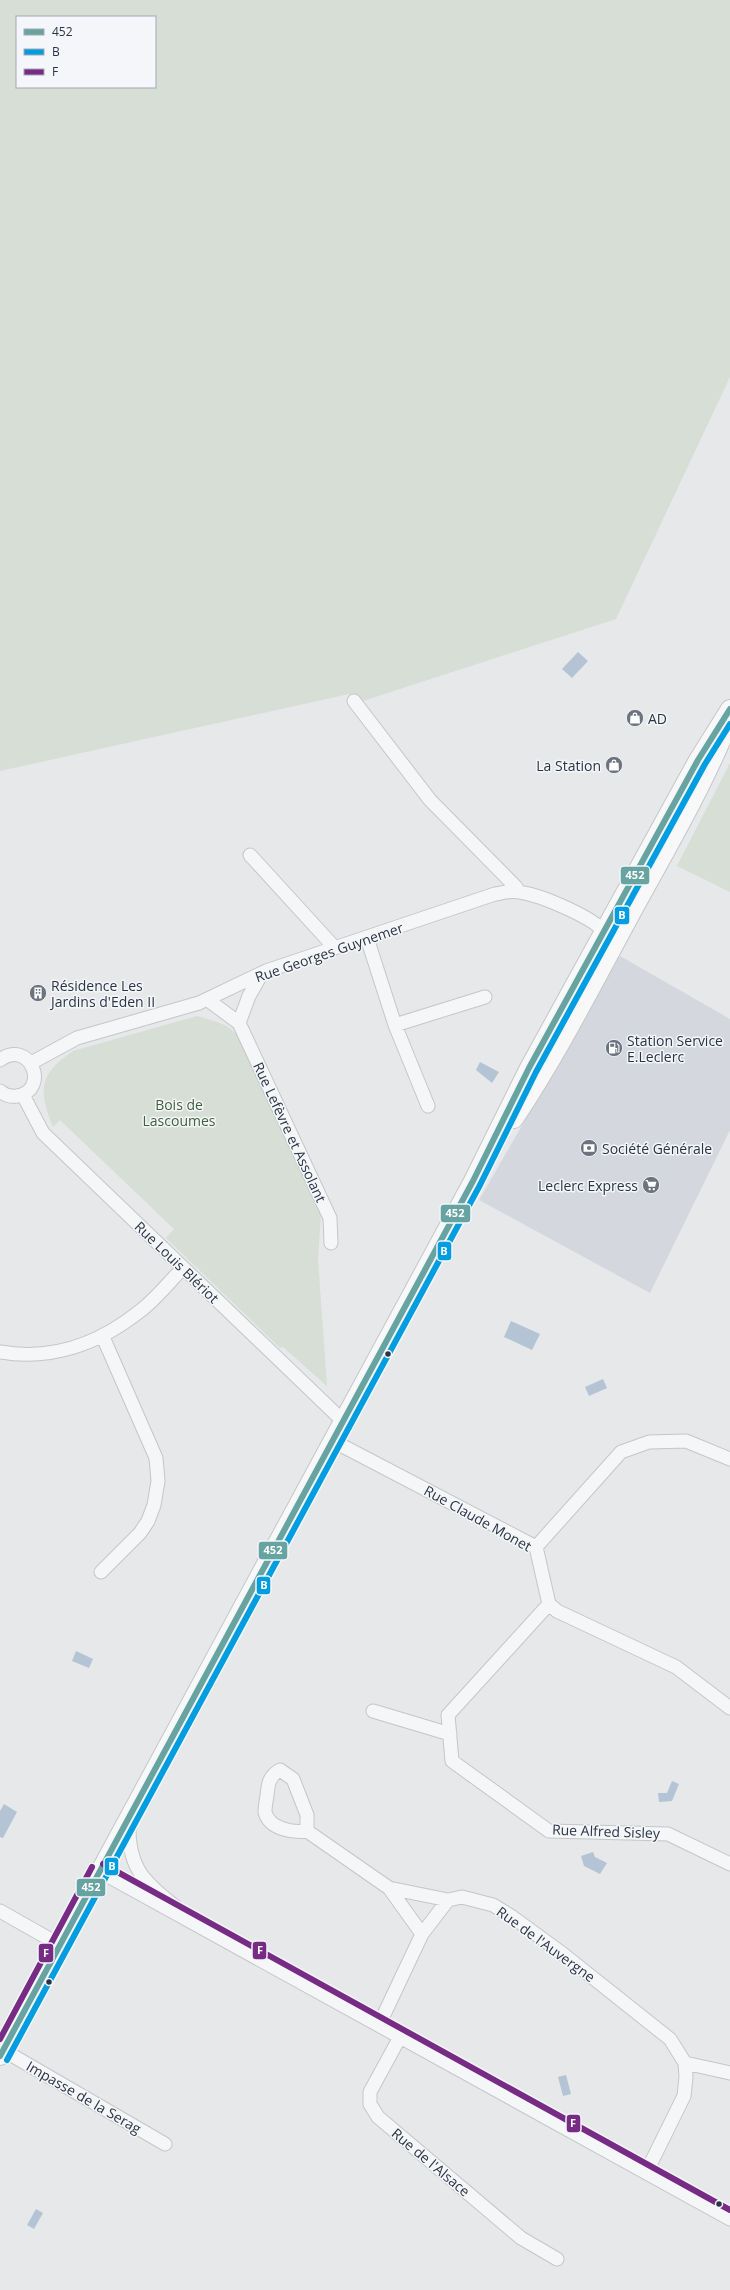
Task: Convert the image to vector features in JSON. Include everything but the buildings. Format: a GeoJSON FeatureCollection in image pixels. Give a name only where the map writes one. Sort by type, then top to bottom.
{"type":"FeatureCollection","features":[{"type":"Feature","properties":{"kind":"main road"},"geometry":{"type":"LineString","coordinates":[[1,2053],[473,1181],[529,1068],[698,760],[730,708]]}},
{"type":"Feature","properties":{"kind":"main road"},"geometry":{"type":"LineString","coordinates":[[473,1181],[544,1074],[708,773],[730,719]]}},
{"type":"Feature","properties":{"kind":"street"},"geometry":{"type":"LineString","coordinates":[[354,701],[430,800],[516,887],[518,891],[544,898],[569,909],[605,930],[613,947]]}},
{"type":"Feature","properties":{"kind":"street"},"geometry":{"type":"LineString","coordinates":[[250,855],[335,948]]}},
{"type":"Feature","properties":{"kind":"street","name":"Rue Georges Guynemer"},"geometry":{"type":"LineString","coordinates":[[31,1063],[77,1038],[208,1000],[262,973],[495,894],[518,891]]}},
{"type":"Feature","properties":{"kind":"street"},"geometry":{"type":"LineString","coordinates":[[367,938],[395,1024],[428,1106]]}},
{"type":"Feature","properties":{"kind":"street"},"geometry":{"type":"LineString","coordinates":[[239,1023],[249,996],[262,973]]}},
{"type":"Feature","properties":{"kind":"street"},"geometry":{"type":"LineString","coordinates":[[395,1024],[485,997]]}},
{"type":"Feature","properties":{"kind":"street","name":"Rue Lefèvre et Assolant"},"geometry":{"type":"LineString","coordinates":[[208,1000],[239,1023],[330,1218],[331,1243]]}},
{"type":"Feature","properties":{"kind":"street"},"geometry":{"type":"LineString","coordinates":[[0,1060],[5,1057],[19,1055],[31,1063],[34,1070],[33,1085],[22,1095],[8,1096],[0,1091]]}},
{"type":"Feature","properties":{"kind":"street","name":"Rue Louis Blériot"},"geometry":{"type":"LineString","coordinates":[[22,1095],[43,1133],[343,1421]]}},
{"type":"Feature","properties":{"kind":"street"},"geometry":{"type":"LineString","coordinates":[[0,1352],[14,1354],[53,1352],[80,1346],[103,1337],[141,1311],[183,1268]]}},
{"type":"Feature","properties":{"kind":"street"},"geometry":{"type":"LineString","coordinates":[[101,1572],[140,1533],[148,1521],[154,1505],[158,1481],[156,1458],[103,1337]]}},
{"type":"Feature","properties":{"kind":"street","name":"Rue Claude Monet"},"geometry":{"type":"LineString","coordinates":[[333,1441],[536,1547],[549,1604]]}},
{"type":"Feature","properties":{"kind":"street"},"geometry":{"type":"LineString","coordinates":[[536,1547],[622,1452],[649,1442],[686,1441],[730,1459]]}},
{"type":"Feature","properties":{"kind":"street"},"geometry":{"type":"LineString","coordinates":[[549,1604],[566,1617],[676,1667],[730,1708]]}},
{"type":"Feature","properties":{"kind":"street","name":"Rue Alfred Sisley"},"geometry":{"type":"LineString","coordinates":[[549,1604],[448,1716],[452,1761],[550,1831],[668,1834],[730,1864]]}},
{"type":"Feature","properties":{"kind":"street"},"geometry":{"type":"LineString","coordinates":[[373,1711],[450,1734]]}},
{"type":"Feature","properties":{"kind":"street"},"geometry":{"type":"LineString","coordinates":[[307,1831],[307,1815],[292,1779],[280,1770],[273,1773],[268,1783],[265,1812],[274,1825],[295,1833],[307,1831],[389,1888],[422,1934]]}},
{"type":"Feature","properties":{"kind":"street"},"geometry":{"type":"LineString","coordinates":[[129,1816],[129,1851],[136,1866],[146,1880],[170,1903],[202,1928]]}},
{"type":"Feature","properties":{"kind":"street"},"geometry":{"type":"LineString","coordinates":[[100,1871],[730,2219]]}},
{"type":"Feature","properties":{"kind":"street","name":"Rue de l'Auvergne"},"geometry":{"type":"LineString","coordinates":[[389,1888],[448,1900],[462,1897],[493,1905],[511,1916],[563,1954],[670,2039],[685,2063]]}},
{"type":"Feature","properties":{"kind":"street"},"geometry":{"type":"LineString","coordinates":[[379,2025],[422,1934],[448,1900]]}},
{"type":"Feature","properties":{"kind":"street"},"geometry":{"type":"LineString","coordinates":[[0,1911],[60,1945]]}},
{"type":"Feature","properties":{"kind":"street","name":"Rue de l'Alsace"},"geometry":{"type":"LineString","coordinates":[[400,2037],[370,2092],[370,2104],[378,2117],[521,2238],[557,2259]]}},
{"type":"Feature","properties":{"kind":"street","name":"Impasse de la Serag"},"geometry":{"type":"LineString","coordinates":[[1,2053],[165,2144]]}},
{"type":"Feature","properties":{"kind":"street"},"geometry":{"type":"LineString","coordinates":[[646,2173],[684,2096],[686,2077],[685,2063],[730,2073]]}},
{"type":"Feature","properties":{"kind":"shaded area"},"geometry":{"type":"Polygon","coordinates":[[[620,956],[730,1019],[730,1130],[650,1293],[479,1200],[620,956]]]}},
{"type":"Feature","properties":{"kind":"green space"},"geometry":{"type":"Polygon","coordinates":[[[0,0],[730,0],[730,377],[616,619],[363,701],[349,694],[0,771],[0,0]]]}},
{"type":"Feature","properties":{"kind":"green space"},"geometry":{"type":"Polygon","coordinates":[[[730,763],[730,892],[677,866],[730,763]]]}},
{"type":"Feature","properties":{"kind":"green space","name":"Bois de Lascoumes"},"geometry":{"type":"Polygon","coordinates":[[[197,1016],[223,1024],[233,1031],[243,1042],[321,1213],[318,1259],[327,1386],[283,1347],[280,1348],[166,1238],[174,1229],[60,1120],[53,1127],[48,1114],[44,1093],[48,1075],[53,1067],[73,1051],[197,1016]]]}},
{"type":"Feature","properties":{"kind":"water"},"geometry":{"type":"Polygon","coordinates":[[[578,652],[588,661],[572,678],[562,669],[578,652]]]}},
{"type":"Feature","properties":{"kind":"water"},"geometry":{"type":"Polygon","coordinates":[[[480,1062],[499,1072],[492,1083],[476,1070],[480,1062]]]}},
{"type":"Feature","properties":{"kind":"water"},"geometry":{"type":"Polygon","coordinates":[[[511,1321],[540,1334],[532,1350],[504,1337],[511,1321]]]}},
{"type":"Feature","properties":{"kind":"water"},"geometry":{"type":"Polygon","coordinates":[[[603,1379],[607,1388],[589,1396],[585,1387],[603,1379]]]}},
{"type":"Feature","properties":{"kind":"water"},"geometry":{"type":"Polygon","coordinates":[[[76,1651],[93,1659],[89,1668],[72,1661],[76,1651]]]}},
{"type":"Feature","properties":{"kind":"water"},"geometry":{"type":"Polygon","coordinates":[[[672,1781],[679,1784],[672,1801],[659,1802],[658,1793],[667,1793],[672,1781]]]}},
{"type":"Feature","properties":{"kind":"water"},"geometry":{"type":"Polygon","coordinates":[[[4,1804],[17,1812],[3,1838],[0,1837],[0,1811],[4,1804]]]}},
{"type":"Feature","properties":{"kind":"water"},"geometry":{"type":"Polygon","coordinates":[[[593,1852],[595,1857],[607,1863],[600,1874],[584,1866],[581,1856],[593,1852]]]}},
{"type":"Feature","properties":{"kind":"water"},"geometry":{"type":"Polygon","coordinates":[[[566,2075],[571,2094],[563,2096],[558,2077],[566,2075]]]}},
{"type":"Feature","properties":{"kind":"water"},"geometry":{"type":"Polygon","coordinates":[[[36,2209],[43,2213],[34,2229],[27,2225],[36,2209]]]}},
{"type":"Feature","properties":{"kind":"transit line","name":"452"},"geometry":{"type":"LineString","coordinates":[[0,2056],[473,1181],[529,1068],[698,760],[730,709]]}},
{"type":"Feature","properties":{"kind":"transit line","name":"B"},"geometry":{"type":"LineString","coordinates":[[7,2060],[480,1185],[536,1072],[705,764],[730,724]]}},
{"type":"Feature","properties":{"kind":"transit line","name":"F"},"geometry":{"type":"LineString","coordinates":[[103,1864],[730,2210]]}},
{"type":"Feature","properties":{"kind":"transit line","name":"F"},"geometry":{"type":"LineString","coordinates":[[0,2039],[92,1867]]}},
{"type":"Feature","properties":{"kind":"place","name":"AD"},"geometry":{"type":"Point","coordinates":[635,718]}},
{"type":"Feature","properties":{"kind":"place","name":"La Station"},"geometry":{"type":"Point","coordinates":[614,765]}},
{"type":"Feature","properties":{"kind":"place","name":"Résidence Les Jardins d'Eden II"},"geometry":{"type":"Point","coordinates":[38,993]}},
{"type":"Feature","properties":{"kind":"place","name":"Station Service E.Leclerc"},"geometry":{"type":"Point","coordinates":[614,1048]}},
{"type":"Feature","properties":{"kind":"place","name":"Société Générale"},"geometry":{"type":"Point","coordinates":[589,1148]}},
{"type":"Feature","properties":{"kind":"place","name":"Leclerc Express"},"geometry":{"type":"Point","coordinates":[651,1185]}}]}
